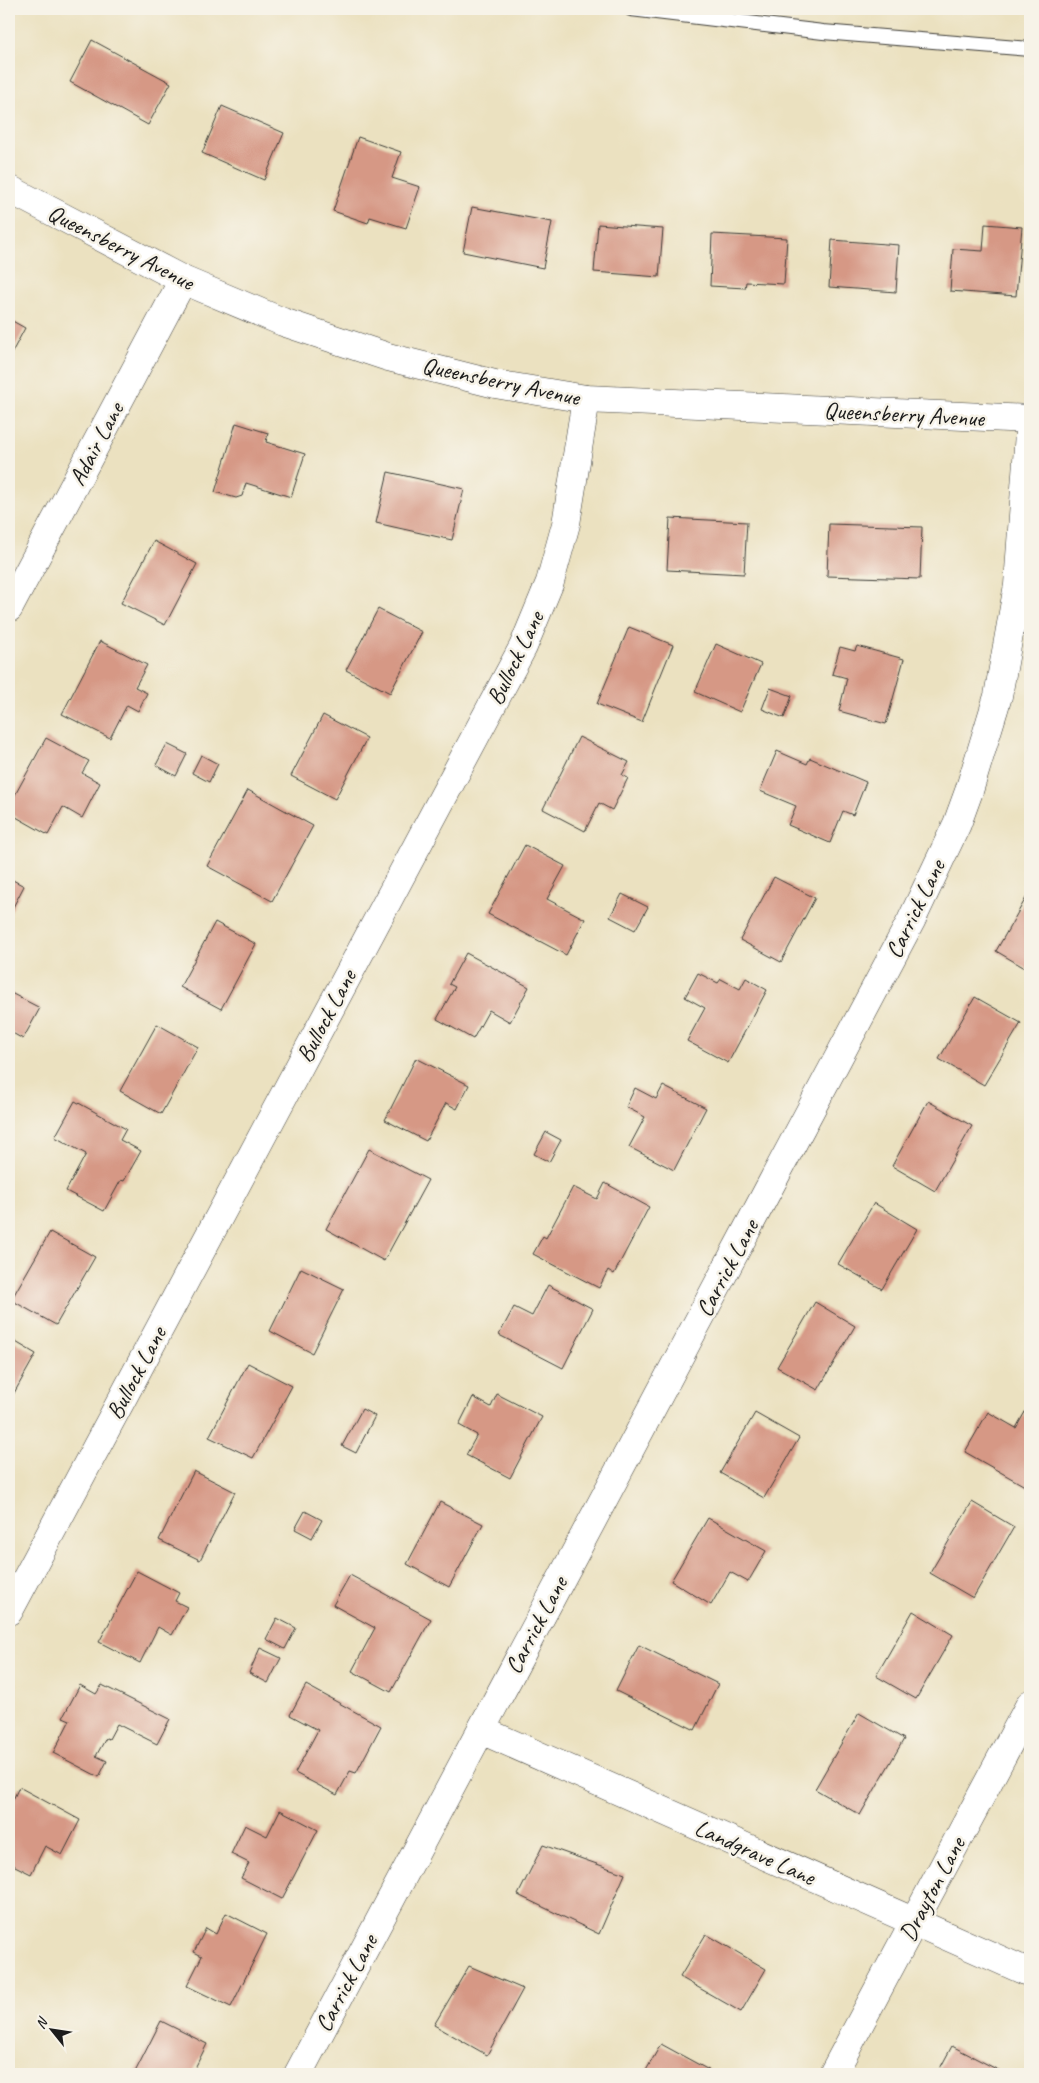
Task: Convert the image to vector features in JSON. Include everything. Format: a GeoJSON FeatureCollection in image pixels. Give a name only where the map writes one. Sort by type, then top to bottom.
{"type":"FeatureCollection","features":[{"type":"Feature","properties":{"kind":"street","name":"Queensberry Avenue"},"geometry":{"type":"LineString","coordinates":[[9,189],[183,280],[283,322],[388,357],[495,384],[586,400],[1030,419]]}},
{"type":"Feature","properties":{"kind":"street","name":"Adair Lane"},"geometry":{"type":"LineString","coordinates":[[9,608],[183,280]]}},
{"type":"Feature","properties":{"kind":"street","name":"Bullock Lane"},"geometry":{"type":"LineString","coordinates":[[9,1611],[523,647],[550,582],[566,524],[586,400]]}},
{"type":"Feature","properties":{"kind":"street","name":"Carrick Lane"},"geometry":{"type":"LineString","coordinates":[[298,2074],[906,930],[957,824],[998,696],[1018,585],[1030,419]]}},
{"type":"Feature","properties":{"kind":"street","name":"Drayton Lane"},"geometry":{"type":"LineString","coordinates":[[833,2074],[1030,1704]]}},
{"type":"Feature","properties":{"kind":"street","name":"Landgrave Lane"},"geometry":{"type":"LineString","coordinates":[[480,1730],[1030,1973]]}},
{"type":"Feature","properties":{"kind":"lane"},"geometry":{"type":"LineString","coordinates":[[631,9],[823,32],[1030,49]]}},
{"type":"Feature","properties":{"kind":"building"},"geometry":{"type":"Polygon","coordinates":[[[92,40],[171,83],[148,125],[70,82],[92,40]]]}},
{"type":"Feature","properties":{"kind":"building"},"geometry":{"type":"Polygon","coordinates":[[[222,106],[284,133],[264,180],[202,153],[222,106]]]}},
{"type":"Feature","properties":{"kind":"building"},"geometry":{"type":"Polygon","coordinates":[[[358,137],[401,152],[392,178],[420,187],[406,228],[370,217],[368,223],[333,211],[358,137]]]}},
{"type":"Feature","properties":{"kind":"building"},"geometry":{"type":"Polygon","coordinates":[[[472,207],[552,222],[543,268],[463,252],[472,207]]]}},
{"type":"Feature","properties":{"kind":"building"},"geometry":{"type":"Polygon","coordinates":[[[598,224],[663,229],[659,277],[594,272],[598,224]]]}},
{"type":"Feature","properties":{"kind":"building"},"geometry":{"type":"Polygon","coordinates":[[[985,224],[1022,227],[1016,296],[950,291],[953,249],[983,251],[985,224]]]}},
{"type":"Feature","properties":{"kind":"building"},"geometry":{"type":"Polygon","coordinates":[[[712,234],[787,238],[784,284],[746,282],[745,288],[710,286],[712,234]]]}},
{"type":"Feature","properties":{"kind":"building"},"geometry":{"type":"Polygon","coordinates":[[[832,240],[899,245],[896,292],[829,287],[832,240]]]}},
{"type":"Feature","properties":{"kind":"building"},"geometry":{"type":"Polygon","coordinates":[[[9,319],[25,328],[9,358],[9,319]]]}},
{"type":"Feature","properties":{"kind":"building"},"geometry":{"type":"Polygon","coordinates":[[[236,423],[268,433],[266,442],[305,454],[291,497],[246,483],[242,496],[236,498],[215,492],[236,423]]]}},
{"type":"Feature","properties":{"kind":"building"},"geometry":{"type":"Polygon","coordinates":[[[388,472],[464,489],[452,540],[376,523],[388,472]]]}},
{"type":"Feature","properties":{"kind":"building"},"geometry":{"type":"Polygon","coordinates":[[[670,518],[747,522],[744,574],[667,570],[670,518]]]}},
{"type":"Feature","properties":{"kind":"building"},"geometry":{"type":"Polygon","coordinates":[[[829,524],[922,527],[920,579],[827,576],[829,524]]]}},
{"type":"Feature","properties":{"kind":"building"},"geometry":{"type":"Polygon","coordinates":[[[154,541],[197,564],[165,625],[121,603],[154,541]]]}},
{"type":"Feature","properties":{"kind":"building"},"geometry":{"type":"Polygon","coordinates":[[[378,609],[422,632],[390,693],[346,670],[378,609]]]}},
{"type":"Feature","properties":{"kind":"building"},"geometry":{"type":"Polygon","coordinates":[[[629,627],[673,645],[642,722],[597,704],[629,627]]]}},
{"type":"Feature","properties":{"kind":"building"},"geometry":{"type":"Polygon","coordinates":[[[100,641],[147,665],[135,687],[147,693],[138,711],[127,705],[110,738],[62,714],[100,641]]]}},
{"type":"Feature","properties":{"kind":"building"},"geometry":{"type":"Polygon","coordinates":[[[716,644],[761,664],[740,712],[695,692],[716,644]]]}},
{"type":"Feature","properties":{"kind":"building"},"geometry":{"type":"Polygon","coordinates":[[[857,646],[904,659],[886,724],[839,711],[847,678],[832,674],[840,647],[855,651],[857,646]]]}},
{"type":"Feature","properties":{"kind":"building"},"geometry":{"type":"Polygon","coordinates":[[[770,688],[792,696],[784,718],[762,709],[770,688]]]}},
{"type":"Feature","properties":{"kind":"building"},"geometry":{"type":"Polygon","coordinates":[[[323,715],[367,738],[335,799],[291,776],[323,715]]]}},
{"type":"Feature","properties":{"kind":"building"},"geometry":{"type":"Polygon","coordinates":[[[579,737],[629,762],[622,775],[628,778],[612,810],[599,803],[585,831],[543,809],[579,737]]]}},
{"type":"Feature","properties":{"kind":"building"},"geometry":{"type":"Polygon","coordinates":[[[46,738],[89,761],[82,773],[100,783],[82,818],[63,807],[48,835],[9,813],[9,806],[46,738]]]}},
{"type":"Feature","properties":{"kind":"building"},"geometry":{"type":"Polygon","coordinates":[[[167,744],[187,754],[176,776],[156,765],[167,744]]]}},
{"type":"Feature","properties":{"kind":"building"},"geometry":{"type":"Polygon","coordinates":[[[777,751],[807,764],[810,758],[866,782],[853,815],[843,811],[830,843],[788,825],[796,806],[760,791],[777,751]]]}},
{"type":"Feature","properties":{"kind":"building"},"geometry":{"type":"Polygon","coordinates":[[[201,755],[218,764],[209,782],[192,773],[201,755]]]}},
{"type":"Feature","properties":{"kind":"building"},"geometry":{"type":"Polygon","coordinates":[[[248,790],[313,826],[272,901],[207,866],[248,790]]]}},
{"type":"Feature","properties":{"kind":"building"},"geometry":{"type":"Polygon","coordinates":[[[525,845],[565,866],[547,899],[585,919],[566,955],[488,914],[525,845]]]}},
{"type":"Feature","properties":{"kind":"building"},"geometry":{"type":"Polygon","coordinates":[[[774,877],[815,898],[781,962],[740,940],[774,877]]]}},
{"type":"Feature","properties":{"kind":"building"},"geometry":{"type":"Polygon","coordinates":[[[9,878],[24,886],[9,915],[9,878]]]}},
{"type":"Feature","properties":{"kind":"building"},"geometry":{"type":"Polygon","coordinates":[[[1030,891],[1030,971],[996,951],[1030,891]]]}},
{"type":"Feature","properties":{"kind":"building"},"geometry":{"type":"Polygon","coordinates":[[[622,894],[648,907],[635,930],[610,917],[622,894]]]}},
{"type":"Feature","properties":{"kind":"building"},"geometry":{"type":"Polygon","coordinates":[[[215,922],[256,944],[221,1009],[180,987],[215,922]]]}},
{"type":"Feature","properties":{"kind":"building"},"geometry":{"type":"Polygon","coordinates":[[[466,953],[529,987],[510,1022],[489,1010],[473,1039],[437,1019],[455,987],[449,984],[466,953]]]}},
{"type":"Feature","properties":{"kind":"building"},"geometry":{"type":"Polygon","coordinates":[[[698,973],[718,983],[721,979],[740,989],[746,978],[767,990],[728,1063],[687,1041],[705,1008],[685,997],[698,973]]]}},
{"type":"Feature","properties":{"kind":"building"},"geometry":{"type":"Polygon","coordinates":[[[9,992],[40,1008],[23,1039],[9,1031],[9,992]]]}},
{"type":"Feature","properties":{"kind":"building"},"geometry":{"type":"Polygon","coordinates":[[[975,997],[1021,1023],[984,1085],[939,1059],[975,997]]]}},
{"type":"Feature","properties":{"kind":"building"},"geometry":{"type":"Polygon","coordinates":[[[157,1024],[198,1047],[161,1114],[120,1091],[157,1024]]]}},
{"type":"Feature","properties":{"kind":"building"},"geometry":{"type":"Polygon","coordinates":[[[416,1058],[469,1085],[457,1109],[446,1103],[426,1141],[385,1120],[416,1058]]]}},
{"type":"Feature","properties":{"kind":"building"},"geometry":{"type":"Polygon","coordinates":[[[663,1086],[706,1108],[674,1170],[629,1147],[645,1117],[626,1107],[635,1088],[656,1099],[663,1086]]]}},
{"type":"Feature","properties":{"kind":"building"},"geometry":{"type":"Polygon","coordinates":[[[75,1101],[126,1129],[120,1140],[141,1151],[124,1181],[121,1180],[104,1211],[66,1191],[86,1154],[55,1137],[75,1101]]]}},
{"type":"Feature","properties":{"kind":"building"},"geometry":{"type":"Polygon","coordinates":[[[928,1101],[972,1126],[935,1191],[892,1166],[928,1101]]]}},
{"type":"Feature","properties":{"kind":"building"},"geometry":{"type":"Polygon","coordinates":[[[546,1132],[561,1140],[549,1162],[534,1154],[546,1132]]]}},
{"type":"Feature","properties":{"kind":"building"},"geometry":{"type":"Polygon","coordinates":[[[369,1149],[428,1180],[384,1261],[326,1229],[369,1149]]]}},
{"type":"Feature","properties":{"kind":"building"},"geometry":{"type":"Polygon","coordinates":[[[605,1183],[649,1207],[614,1274],[608,1270],[599,1288],[533,1254],[543,1236],[546,1238],[573,1187],[597,1199],[605,1183]]]}},
{"type":"Feature","properties":{"kind":"building"},"geometry":{"type":"Polygon","coordinates":[[[874,1203],[917,1229],[882,1289],[838,1264],[874,1203]]]}},
{"type":"Feature","properties":{"kind":"building"},"geometry":{"type":"Polygon","coordinates":[[[50,1232],[95,1257],[56,1325],[11,1300],[50,1232]]]}},
{"type":"Feature","properties":{"kind":"building"},"geometry":{"type":"Polygon","coordinates":[[[301,1268],[344,1289],[312,1353],[270,1331],[301,1268]]]}},
{"type":"Feature","properties":{"kind":"building"},"geometry":{"type":"Polygon","coordinates":[[[548,1285],[593,1309],[563,1368],[499,1335],[514,1307],[532,1316],[548,1285]]]}},
{"type":"Feature","properties":{"kind":"building"},"geometry":{"type":"Polygon","coordinates":[[[815,1302],[855,1326],[818,1390],[777,1367],[815,1302]]]}},
{"type":"Feature","properties":{"kind":"building"},"geometry":{"type":"Polygon","coordinates":[[[9,1338],[36,1354],[9,1402],[9,1338]]]}},
{"type":"Feature","properties":{"kind":"building"},"geometry":{"type":"Polygon","coordinates":[[[248,1363],[292,1386],[253,1458],[209,1437],[248,1363]]]}},
{"type":"Feature","properties":{"kind":"building"},"geometry":{"type":"Polygon","coordinates":[[[497,1394],[542,1417],[510,1478],[466,1455],[477,1435],[459,1425],[473,1397],[491,1407],[497,1394]]]}},
{"type":"Feature","properties":{"kind":"building"},"geometry":{"type":"Polygon","coordinates":[[[1030,1403],[1030,1489],[965,1452],[988,1412],[1016,1428],[1030,1403]]]}},
{"type":"Feature","properties":{"kind":"building"},"geometry":{"type":"Polygon","coordinates":[[[362,1409],[375,1416],[356,1453],[342,1446],[362,1409]]]}},
{"type":"Feature","properties":{"kind":"building"},"geometry":{"type":"Polygon","coordinates":[[[755,1413],[799,1438],[764,1498],[720,1473],[755,1413]]]}},
{"type":"Feature","properties":{"kind":"building"},"geometry":{"type":"Polygon","coordinates":[[[194,1471],[235,1492],[200,1560],[159,1540],[194,1471]]]}},
{"type":"Feature","properties":{"kind":"building"},"geometry":{"type":"Polygon","coordinates":[[[440,1502],[483,1524],[449,1587],[407,1564],[440,1502]]]}},
{"type":"Feature","properties":{"kind":"building"},"geometry":{"type":"Polygon","coordinates":[[[972,1502],[1014,1527],[973,1598],[930,1573],[972,1502]]]}},
{"type":"Feature","properties":{"kind":"building"},"geometry":{"type":"Polygon","coordinates":[[[305,1511],[322,1520],[312,1538],[295,1529],[305,1511]]]}},
{"type":"Feature","properties":{"kind":"building"},"geometry":{"type":"Polygon","coordinates":[[[708,1518],[766,1551],[748,1582],[730,1572],[711,1605],[671,1581],[708,1518]]]}},
{"type":"Feature","properties":{"kind":"building"},"geometry":{"type":"Polygon","coordinates":[[[137,1571],[179,1593],[175,1601],[187,1607],[172,1635],[158,1627],[140,1663],[99,1642],[137,1571]]]}},
{"type":"Feature","properties":{"kind":"building"},"geometry":{"type":"Polygon","coordinates":[[[350,1575],[431,1619],[391,1692],[352,1671],[375,1628],[333,1605],[350,1575]]]}},
{"type":"Feature","properties":{"kind":"building"},"geometry":{"type":"Polygon","coordinates":[[[913,1611],[953,1635],[916,1699],[876,1676],[913,1611]]]}},
{"type":"Feature","properties":{"kind":"building"},"geometry":{"type":"Polygon","coordinates":[[[277,1618],[296,1628],[285,1649],[266,1639],[277,1618]]]}},
{"type":"Feature","properties":{"kind":"building"},"geometry":{"type":"Polygon","coordinates":[[[639,1645],[718,1684],[695,1730],[616,1691],[639,1645]]]}},
{"type":"Feature","properties":{"kind":"building"},"geometry":{"type":"Polygon","coordinates":[[[260,1648],[281,1658],[268,1683],[249,1673],[260,1648]]]}},
{"type":"Feature","properties":{"kind":"building"},"geometry":{"type":"Polygon","coordinates":[[[80,1685],[96,1694],[102,1685],[170,1719],[157,1744],[117,1724],[109,1739],[106,1738],[96,1756],[107,1761],[99,1777],[53,1753],[70,1720],[63,1717],[80,1685]]]}},
{"type":"Feature","properties":{"kind":"building"},"geometry":{"type":"Polygon","coordinates":[[[306,1685],[381,1726],[356,1773],[350,1771],[337,1795],[295,1773],[318,1730],[290,1715],[306,1685]]]}},
{"type":"Feature","properties":{"kind":"building"},"geometry":{"type":"Polygon","coordinates":[[[859,1713],[904,1739],[860,1815],[815,1789],[859,1713]]]}},
{"type":"Feature","properties":{"kind":"building"},"geometry":{"type":"Polygon","coordinates":[[[19,1787],[80,1820],[62,1855],[45,1846],[31,1874],[9,1863],[9,1808],[19,1787]]]}},
{"type":"Feature","properties":{"kind":"building"},"geometry":{"type":"Polygon","coordinates":[[[280,1810],[318,1830],[282,1899],[241,1878],[249,1863],[231,1854],[245,1825],[267,1836],[280,1810]]]}},
{"type":"Feature","properties":{"kind":"building"},"geometry":{"type":"Polygon","coordinates":[[[543,1845],[625,1874],[599,1934],[518,1895],[543,1845]]]}},
{"type":"Feature","properties":{"kind":"building"},"geometry":{"type":"Polygon","coordinates":[[[226,1913],[267,1934],[231,2007],[187,1986],[202,1956],[194,1952],[206,1928],[216,1934],[226,1913]]]}},
{"type":"Feature","properties":{"kind":"building"},"geometry":{"type":"Polygon","coordinates":[[[706,1934],[766,1969],[741,2012],[680,1977],[706,1934]]]}},
{"type":"Feature","properties":{"kind":"building"},"geometry":{"type":"Polygon","coordinates":[[[469,1966],[523,1989],[487,2055],[434,2025],[469,1966]]]}},
{"type":"Feature","properties":{"kind":"building"},"geometry":{"type":"Polygon","coordinates":[[[161,2021],[207,2044],[192,2074],[134,2074],[161,2021]]]}},
{"type":"Feature","properties":{"kind":"building"},"geometry":{"type":"Polygon","coordinates":[[[661,2044],[716,2074],[644,2074],[661,2044]]]}},
{"type":"Feature","properties":{"kind":"building"},"geometry":{"type":"Polygon","coordinates":[[[952,2046],[1006,2074],[937,2074],[952,2046]]]}}]}
